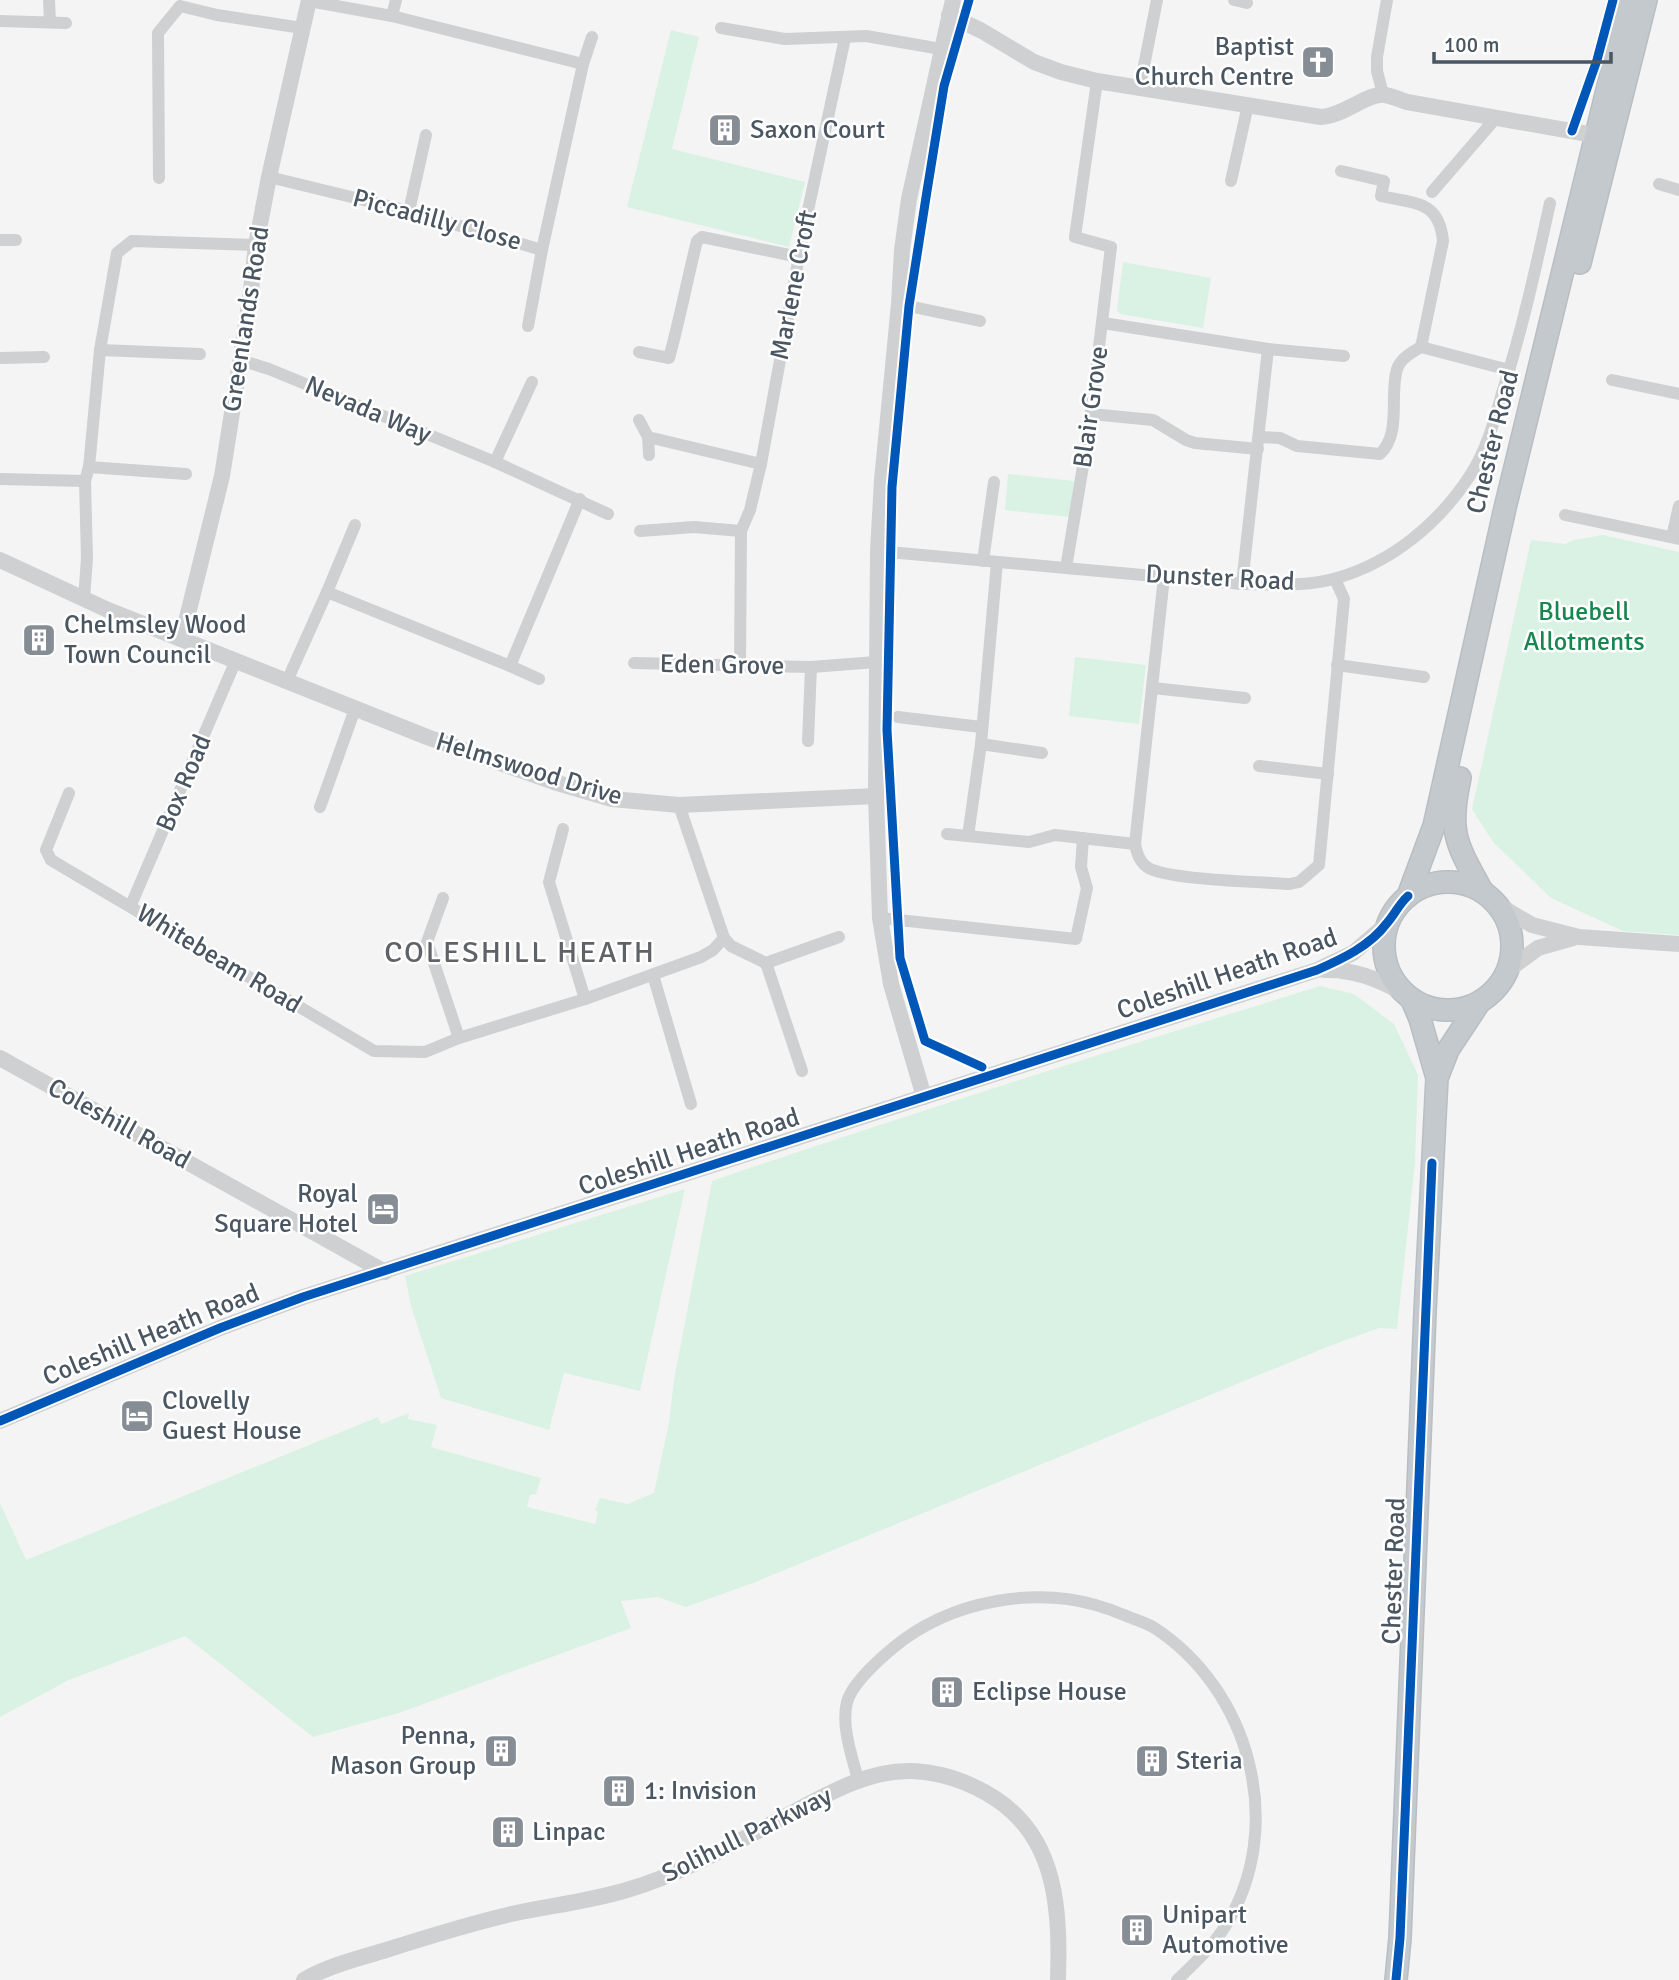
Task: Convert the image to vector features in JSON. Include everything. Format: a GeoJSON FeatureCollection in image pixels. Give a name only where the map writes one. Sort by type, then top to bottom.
{"type":"FeatureCollection","features":[{"type":"Feature","properties":{"kind":"highway","name":"Chester Road"},"geometry":{"type":"LineString","coordinates":[[1490,898],[1456,840],[1454,806],[1513,520],[1604,137],[1629,0]]}},
{"type":"Feature","properties":{"kind":"highway","name":"Chester Road"},"geometry":{"type":"LineString","coordinates":[[1408,896],[1434,826],[1498,540],[1604,137],[1646,0]]}},
{"type":"Feature","properties":{"kind":"highway"},"geometry":{"type":"LineString","coordinates":[[1444,882],[1468,885],[1490,898],[1507,920],[1512,936],[1512,954],[1508,970],[1496,989],[1479,1003],[1463,1009],[1445,1011],[1428,1008],[1408,996],[1392,978],[1385,960],[1384,941],[1388,923],[1399,904],[1408,896],[1421,888],[1444,882]]}},
{"type":"Feature","properties":{"kind":"highway","name":"Chester Road"},"geometry":{"type":"LineString","coordinates":[[1396,1980],[1401,1924],[1437,1078],[1425,1031],[1408,996]]}},
{"type":"Feature","properties":{"kind":"highway","name":"Chester Road"},"geometry":{"type":"LineString","coordinates":[[1437,1078],[1448,1050],[1479,1003]]}},
{"type":"Feature","properties":{"kind":"street"},"geometry":{"type":"LineString","coordinates":[[49,0],[50,22]]}},
{"type":"Feature","properties":{"kind":"street"},"geometry":{"type":"LineString","coordinates":[[309,0],[392,16],[583,64]]}},
{"type":"Feature","properties":{"kind":"street","name":"Greenlands Road"},"geometry":{"type":"LineString","coordinates":[[182,638],[222,476],[256,245],[309,0]]}},
{"type":"Feature","properties":{"kind":"street"},"geometry":{"type":"LineString","coordinates":[[392,16],[396,0]]}},
{"type":"Feature","properties":{"kind":"street"},"geometry":{"type":"LineString","coordinates":[[1140,86],[1157,0]]}},
{"type":"Feature","properties":{"kind":"street"},"geometry":{"type":"LineString","coordinates":[[1383,94],[1377,71],[1377,57],[1387,0]]}},
{"type":"Feature","properties":{"kind":"street"},"geometry":{"type":"LineString","coordinates":[[1572,131],[1597,60],[1613,0]]}},
{"type":"Feature","properties":{"kind":"street"},"geometry":{"type":"LineString","coordinates":[[159,178],[158,33],[177,3],[217,15],[302,28]]}},
{"type":"Feature","properties":{"kind":"street"},"geometry":{"type":"LineString","coordinates":[[924,1097],[891,984],[880,918],[876,796],[878,551],[884,455],[900,304],[902,250],[909,200],[951,7],[1040,65],[1097,81],[1321,117],[1333,117],[1368,98],[1383,94],[1407,102],[1604,137]]}},
{"type":"Feature","properties":{"kind":"street"},"geometry":{"type":"LineString","coordinates":[[0,21],[66,23]]}},
{"type":"Feature","properties":{"kind":"street"},"geometry":{"type":"LineString","coordinates":[[721,28],[785,39],[866,36],[941,49]]}},
{"type":"Feature","properties":{"kind":"street","name":"Piccadilly Close"},"geometry":{"type":"LineString","coordinates":[[269,177],[409,211],[542,250],[583,64],[592,37]]}},
{"type":"Feature","properties":{"kind":"street","name":"Marlene Croft"},"geometry":{"type":"LineString","coordinates":[[740,664],[741,531],[750,510],[761,464],[799,257],[845,38]]}},
{"type":"Feature","properties":{"kind":"street","name":"Blair Grove"},"geometry":{"type":"LineString","coordinates":[[1066,568],[1091,414],[1111,247],[1075,237],[1097,81]]}},
{"type":"Feature","properties":{"kind":"street"},"geometry":{"type":"LineString","coordinates":[[1231,181],[1248,105]]}},
{"type":"Feature","properties":{"kind":"street"},"geometry":{"type":"LineString","coordinates":[[1432,191],[1495,119]]}},
{"type":"Feature","properties":{"kind":"street"},"geometry":{"type":"LineString","coordinates":[[409,211],[426,135]]}},
{"type":"Feature","properties":{"kind":"street"},"geometry":{"type":"LineString","coordinates":[[1341,171],[1384,181],[1381,196],[1429,208],[1442,224],[1443,241],[1421,347]]}},
{"type":"Feature","properties":{"kind":"street"},"geometry":{"type":"LineString","coordinates":[[1659,184],[1679,190]]}},
{"type":"Feature","properties":{"kind":"street","name":"Dunster Road"},"geometry":{"type":"LineString","coordinates":[[878,551],[1242,584],[1292,585],[1335,579],[1375,564],[1408,545],[1449,504],[1470,475],[1488,438],[1509,370],[1550,203]]}},
{"type":"Feature","properties":{"kind":"street"},"geometry":{"type":"LineString","coordinates":[[639,352],[676,359],[684,293],[697,241],[702,237],[799,257]]}},
{"type":"Feature","properties":{"kind":"street"},"geometry":{"type":"LineString","coordinates":[[0,240],[16,240]]}},
{"type":"Feature","properties":{"kind":"street"},"geometry":{"type":"LineString","coordinates":[[84,599],[87,558],[85,481],[89,467],[100,350],[117,253],[132,241],[256,245]]}},
{"type":"Feature","properties":{"kind":"street"},"geometry":{"type":"LineString","coordinates":[[528,326],[542,250]]}},
{"type":"Feature","properties":{"kind":"street"},"geometry":{"type":"LineString","coordinates":[[900,304],[980,321]]}},
{"type":"Feature","properties":{"kind":"street"},"geometry":{"type":"LineString","coordinates":[[1103,323],[1268,349],[1344,356]]}},
{"type":"Feature","properties":{"kind":"street"},"geometry":{"type":"LineString","coordinates":[[1091,414],[1153,420],[1195,443],[1259,443],[1280,438],[1297,446],[1380,454],[1390,442],[1397,368],[1408,354],[1421,347],[1509,370]]}},
{"type":"Feature","properties":{"kind":"street"},"geometry":{"type":"LineString","coordinates":[[1242,584],[1268,349]]}},
{"type":"Feature","properties":{"kind":"street"},"geometry":{"type":"LineString","coordinates":[[100,350],[200,354]]}},
{"type":"Feature","properties":{"kind":"street"},"geometry":{"type":"LineString","coordinates":[[0,358],[44,357]]}},
{"type":"Feature","properties":{"kind":"street","name":"Nevada Way"},"geometry":{"type":"LineString","coordinates":[[240,360],[269,369],[495,462],[608,514]]}},
{"type":"Feature","properties":{"kind":"street"},"geometry":{"type":"LineString","coordinates":[[1612,380],[1679,394]]}},
{"type":"Feature","properties":{"kind":"street"},"geometry":{"type":"LineString","coordinates":[[495,462],[532,382]]}},
{"type":"Feature","properties":{"kind":"street"},"geometry":{"type":"LineString","coordinates":[[639,420],[648,437],[649,455]]}},
{"type":"Feature","properties":{"kind":"street"},"geometry":{"type":"LineString","coordinates":[[648,437],[761,464]]}},
{"type":"Feature","properties":{"kind":"street"},"geometry":{"type":"LineString","coordinates":[[89,467],[186,474]]}},
{"type":"Feature","properties":{"kind":"street"},"geometry":{"type":"LineString","coordinates":[[0,479],[85,481]]}},
{"type":"Feature","properties":{"kind":"street"},"geometry":{"type":"LineString","coordinates":[[983,561],[994,482]]}},
{"type":"Feature","properties":{"kind":"street"},"geometry":{"type":"LineString","coordinates":[[510,666],[580,499]]}},
{"type":"Feature","properties":{"kind":"street"},"geometry":{"type":"LineString","coordinates":[[1565,515],[1676,538],[1679,506]]}},
{"type":"Feature","properties":{"kind":"street"},"geometry":{"type":"LineString","coordinates":[[287,681],[355,525]]}},
{"type":"Feature","properties":{"kind":"street"},"geometry":{"type":"LineString","coordinates":[[640,531],[694,527],[741,531]]}},
{"type":"Feature","properties":{"kind":"street","name":"Helmswood Drive"},"geometry":{"type":"LineString","coordinates":[[0,560],[84,599],[355,709],[554,782],[612,799],[679,806],[876,796]]}},
{"type":"Feature","properties":{"kind":"street"},"geometry":{"type":"LineString","coordinates":[[968,836],[981,744],[997,562]]}},
{"type":"Feature","properties":{"kind":"street"},"geometry":{"type":"LineString","coordinates":[[1164,577],[1135,844],[1141,861],[1149,869],[1170,876],[1290,884],[1298,883],[1319,865],[1344,598],[1335,579]]}},
{"type":"Feature","properties":{"kind":"street"},"geometry":{"type":"LineString","coordinates":[[327,592],[539,678]]}},
{"type":"Feature","properties":{"kind":"street","name":"Box Road"},"geometry":{"type":"LineString","coordinates":[[131,905],[236,660]]}},
{"type":"Feature","properties":{"kind":"street","name":"Eden Grove"},"geometry":{"type":"LineString","coordinates":[[634,663],[811,667],[877,662]]}},
{"type":"Feature","properties":{"kind":"street"},"geometry":{"type":"LineString","coordinates":[[1337,665],[1424,677]]}},
{"type":"Feature","properties":{"kind":"street","name":"Eden Grove"},"geometry":{"type":"LineString","coordinates":[[808,741],[811,667]]}},
{"type":"Feature","properties":{"kind":"street"},"geometry":{"type":"LineString","coordinates":[[1153,688],[1245,698]]}},
{"type":"Feature","properties":{"kind":"street"},"geometry":{"type":"LineString","coordinates":[[320,807],[355,709]]}},
{"type":"Feature","properties":{"kind":"street"},"geometry":{"type":"LineString","coordinates":[[898,717],[981,727]]}},
{"type":"Feature","properties":{"kind":"street"},"geometry":{"type":"LineString","coordinates":[[981,744],[1042,753]]}},
{"type":"Feature","properties":{"kind":"street"},"geometry":{"type":"LineString","coordinates":[[1259,766],[1328,774]]}},
{"type":"Feature","properties":{"kind":"street","name":"Whitebeam Road"},"geometry":{"type":"LineString","coordinates":[[69,793],[46,850],[48,857],[374,1051],[425,1052],[459,1038],[653,975],[713,950],[723,938]]}},
{"type":"Feature","properties":{"kind":"street"},"geometry":{"type":"LineString","coordinates":[[679,806],[723,938],[731,946],[766,963],[839,937]]}},
{"type":"Feature","properties":{"kind":"street"},"geometry":{"type":"LineString","coordinates":[[563,829],[548,883],[585,999]]}},
{"type":"Feature","properties":{"kind":"street"},"geometry":{"type":"LineString","coordinates":[[947,834],[1029,842],[1055,835],[1135,844]]}},
{"type":"Feature","properties":{"kind":"street"},"geometry":{"type":"LineString","coordinates":[[880,918],[1076,939],[1087,888],[1081,867],[1083,838]]}},
{"type":"Feature","properties":{"kind":"street"},"geometry":{"type":"LineString","coordinates":[[443,898],[427,942],[459,1038]]}},
{"type":"Feature","properties":{"kind":"street"},"geometry":{"type":"LineString","coordinates":[[1490,898],[1532,925],[1578,937],[1679,944]]}},
{"type":"Feature","properties":{"kind":"street","name":"Coleshill Heath Road"},"geometry":{"type":"LineString","coordinates":[[0,1421],[220,1328],[303,1297],[1317,970],[1353,953],[1388,923]]}},
{"type":"Feature","properties":{"kind":"street"},"geometry":{"type":"LineString","coordinates":[[1508,970],[1538,948],[1578,937]]}},
{"type":"Feature","properties":{"kind":"street"},"geometry":{"type":"LineString","coordinates":[[766,963],[802,1071]]}},
{"type":"Feature","properties":{"kind":"street","name":"Coleshill Heath Road"},"geometry":{"type":"LineString","coordinates":[[1317,970],[1343,969],[1359,972],[1408,996]]}},
{"type":"Feature","properties":{"kind":"street"},"geometry":{"type":"LineString","coordinates":[[653,975],[691,1104]]}},
{"type":"Feature","properties":{"kind":"street","name":"Coleshill Road"},"geometry":{"type":"LineString","coordinates":[[0,1058],[385,1272]]}},
{"type":"Feature","properties":{"kind":"street"},"geometry":{"type":"LineString","coordinates":[[858,1780],[846,1724],[850,1695],[895,1646],[919,1628],[963,1608],[1038,1596],[1082,1600],[1152,1626],[1203,1672],[1232,1715],[1254,1775],[1256,1799],[1251,1866],[1235,1908],[1225,1927],[1177,1980]]}},
{"type":"Feature","properties":{"kind":"street","name":"Solihull Parkway"},"geometry":{"type":"LineString","coordinates":[[304,1980],[318,1972],[361,1957],[468,1924],[586,1901],[640,1886],[677,1873],[858,1780],[911,1771],[951,1777],[984,1791],[1014,1814],[1037,1844],[1051,1876],[1059,1928],[1058,1980]]}},
{"type":"Feature","properties":{"kind":"green space"},"geometry":{"type":"Polygon","coordinates":[[[671,30],[699,37],[672,149],[805,182],[789,247],[627,207],[671,30]]]}},
{"type":"Feature","properties":{"kind":"green space"},"geometry":{"type":"Polygon","coordinates":[[[1123,262],[1211,278],[1203,328],[1120,314],[1117,310],[1123,262]]]}},
{"type":"Feature","properties":{"kind":"green space"},"geometry":{"type":"Polygon","coordinates":[[[1008,474],[1074,481],[1070,517],[1005,510],[1008,474]]]}},
{"type":"Feature","properties":{"kind":"green space","name":"Bluebell Allotments"},"geometry":{"type":"Polygon","coordinates":[[[1603,535],[1679,552],[1679,935],[1623,931],[1551,898],[1493,842],[1472,809],[1531,540],[1565,544],[1603,535]]]}},
{"type":"Feature","properties":{"kind":"green space"},"geometry":{"type":"Polygon","coordinates":[[[1075,657],[1146,665],[1139,724],[1069,716],[1075,657]]]}},
{"type":"Feature","properties":{"kind":"green space"},"geometry":{"type":"Polygon","coordinates":[[[1320,986],[1354,994],[1394,1024],[1418,1075],[1415,1162],[1397,1329],[1379,1328],[1327,1347],[753,1583],[686,1607],[658,1597],[621,1601],[631,1628],[399,1713],[313,1737],[185,1636],[69,1680],[0,1717],[0,1503],[26,1560],[378,1417],[381,1424],[409,1413],[408,1419],[437,1425],[431,1447],[541,1478],[536,1494],[530,1495],[527,1507],[595,1524],[598,1512],[595,1510],[600,1498],[628,1504],[654,1493],[712,1181],[1091,1057],[1320,986]]]}},
{"type":"Feature","properties":{"kind":"green space"},"geometry":{"type":"Polygon","coordinates":[[[685,1189],[640,1391],[564,1373],[549,1430],[441,1398],[411,1306],[405,1276],[685,1189]]]}},
{"type":"Feature","properties":{"kind":"cycle path"},"geometry":{"type":"LineString","coordinates":[[969,0],[944,86],[909,306],[892,487],[887,730],[900,958],[925,1041],[982,1067]]}},
{"type":"Feature","properties":{"kind":"cycle path"},"geometry":{"type":"LineString","coordinates":[[1572,131],[1597,60],[1613,0]]}},
{"type":"Feature","properties":{"kind":"cycle path"},"geometry":{"type":"LineString","coordinates":[[0,1421],[220,1328],[303,1297],[1317,970],[1372,939],[1408,896]]}},
{"type":"Feature","properties":{"kind":"cycle path"},"geometry":{"type":"LineString","coordinates":[[1396,1980],[1400,1938],[1432,1163]]}},
{"type":"Feature","properties":{"kind":"place","name":"Baptist Church Centre"},"geometry":{"type":"Point","coordinates":[1318,62]}},
{"type":"Feature","properties":{"kind":"place","name":"Saxon Court"},"geometry":{"type":"Point","coordinates":[725,130]}},
{"type":"Feature","properties":{"kind":"place","name":"Chelmsley Wood Town Council"},"geometry":{"type":"Point","coordinates":[39,640]}},
{"type":"Feature","properties":{"kind":"place","name":"Royal Square Hotel"},"geometry":{"type":"Point","coordinates":[383,1209]}},
{"type":"Feature","properties":{"kind":"place","name":"Clovelly Guest House"},"geometry":{"type":"Point","coordinates":[137,1416]}},
{"type":"Feature","properties":{"kind":"place","name":"Eclipse House"},"geometry":{"type":"Point","coordinates":[947,1692]}},
{"type":"Feature","properties":{"kind":"place","name":"Penna, Mason Group"},"geometry":{"type":"Point","coordinates":[501,1751]}},
{"type":"Feature","properties":{"kind":"place","name":"Steria"},"geometry":{"type":"Point","coordinates":[1152,1761]}},
{"type":"Feature","properties":{"kind":"place","name":"1: Invision"},"geometry":{"type":"Point","coordinates":[619,1791]}},
{"type":"Feature","properties":{"kind":"place","name":"Linpac"},"geometry":{"type":"Point","coordinates":[508,1832]}},
{"type":"Feature","properties":{"kind":"place","name":"Unipart Automotive"},"geometry":{"type":"Point","coordinates":[1137,1930]}},
{"type":"Feature","properties":{"kind":"district","name":"COLESHILL HEATH"},"geometry":{"type":"Point","coordinates":[520,952]}}]}
